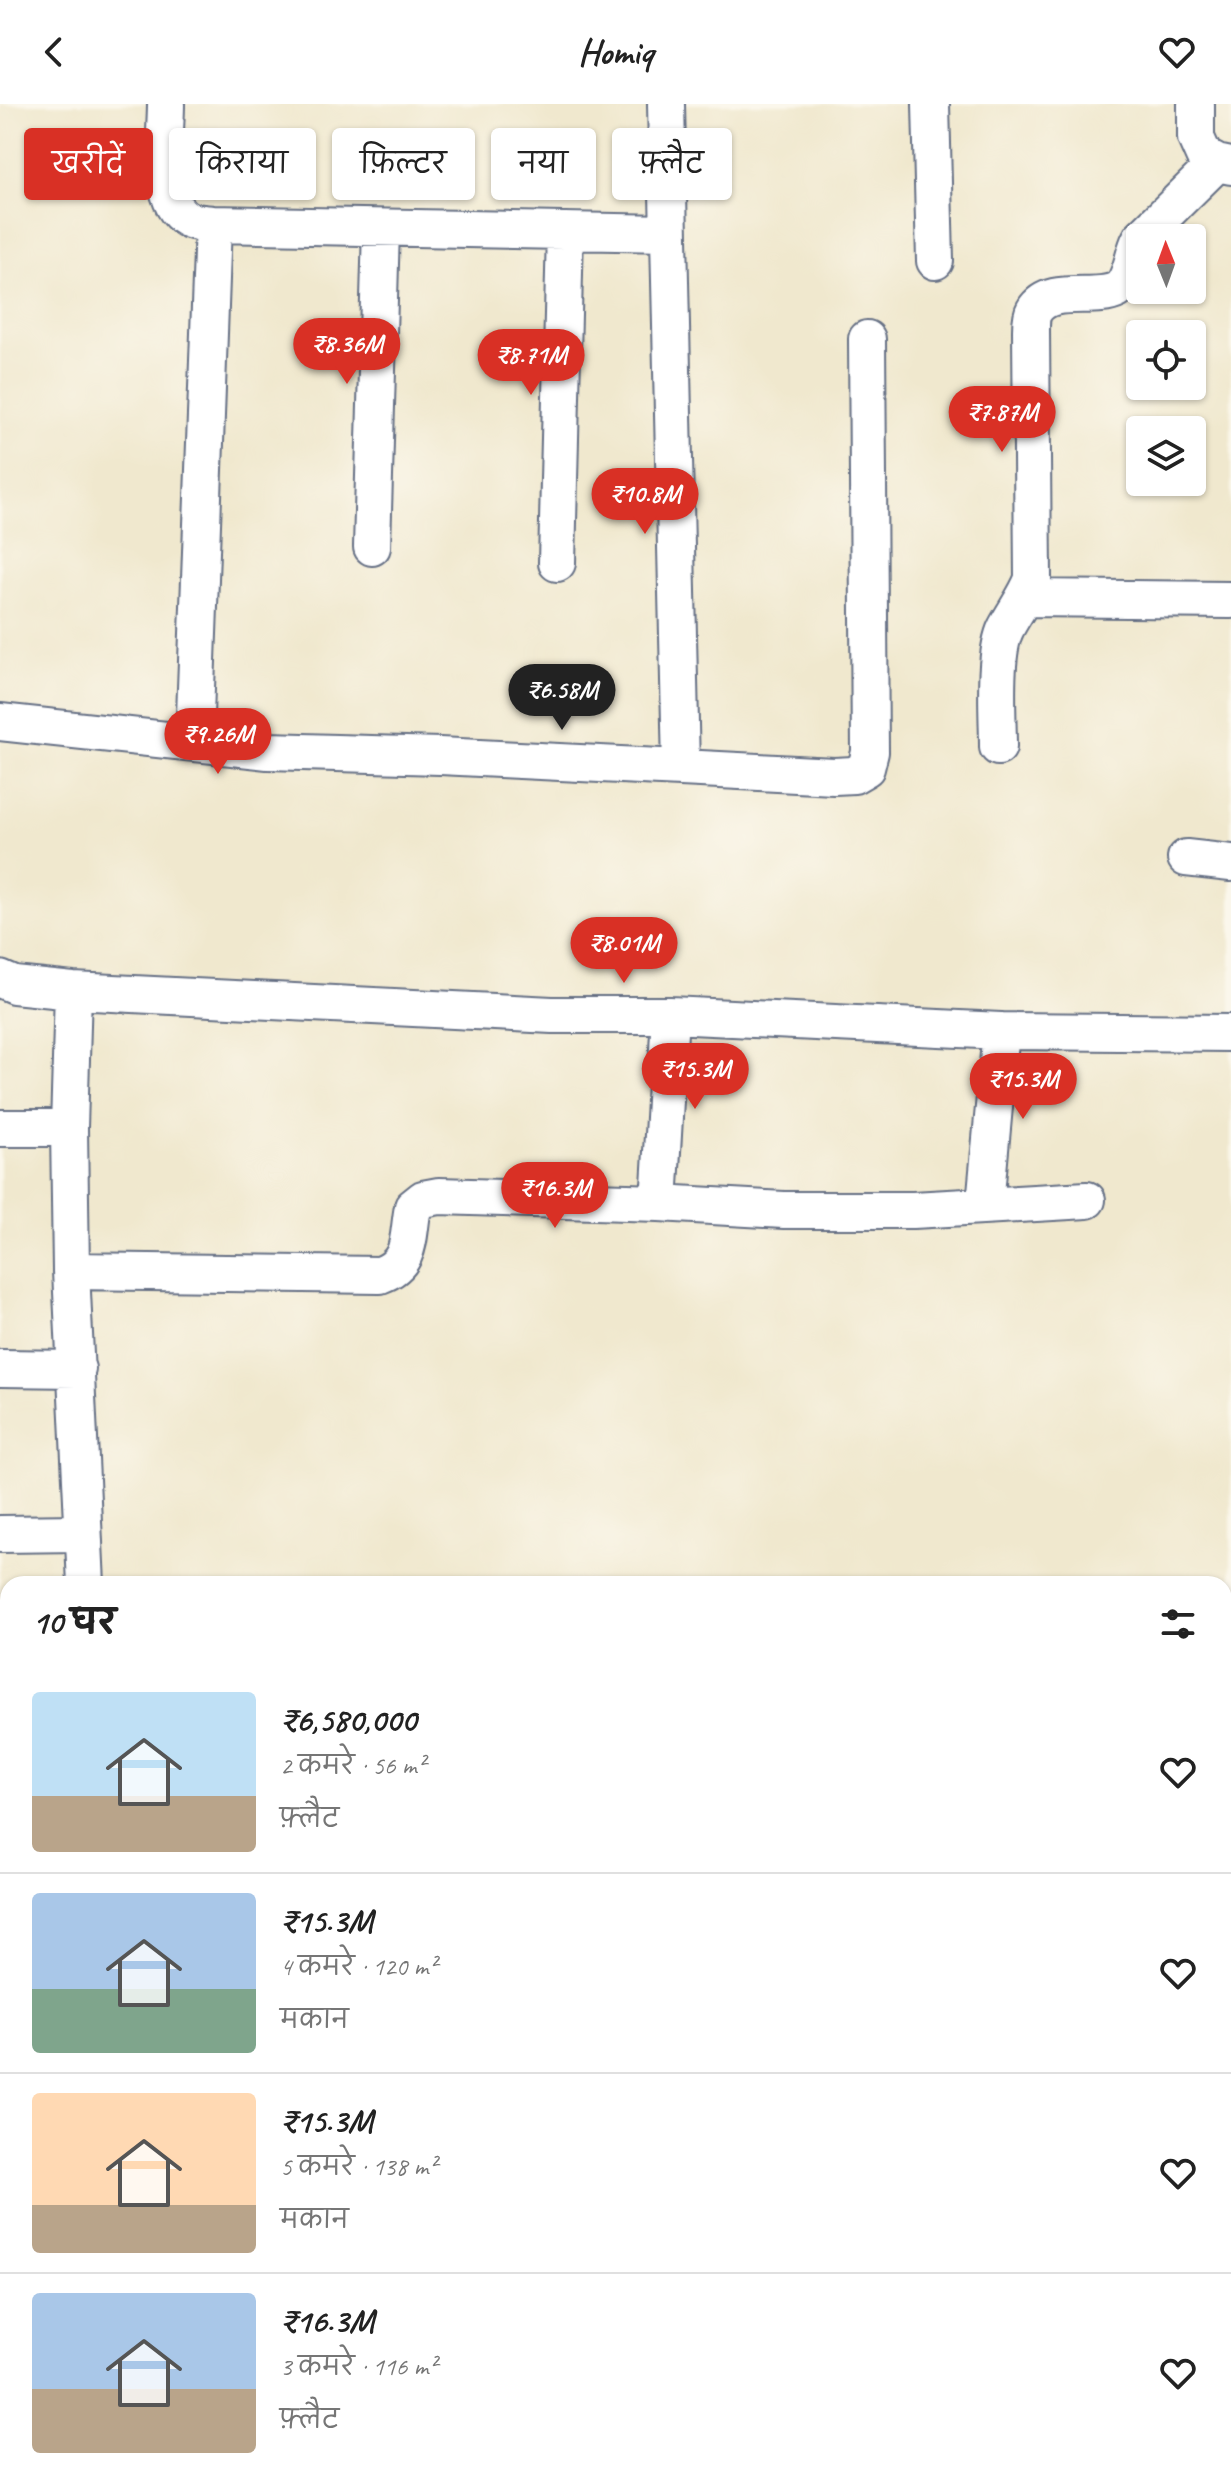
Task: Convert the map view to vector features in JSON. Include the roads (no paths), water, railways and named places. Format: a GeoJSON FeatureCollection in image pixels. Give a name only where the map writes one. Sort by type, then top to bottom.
{"type":"FeatureCollection","features":[{"type":"Feature","properties":{"kind":"street"},"geometry":{"type":"LineString","coordinates":[[166,104],[166,187],[173,206],[188,220],[213,224],[668,233]]}},
{"type":"Feature","properties":{"kind":"street"},"geometry":{"type":"LineString","coordinates":[[666,104],[681,768]]}},
{"type":"Feature","properties":{"kind":"street"},"geometry":{"type":"LineString","coordinates":[[931,104],[935,261]]}},
{"type":"Feature","properties":{"kind":"street"},"geometry":{"type":"LineString","coordinates":[[1157,224],[1224,164],[1204,156],[1196,138],[1196,104]]}},
{"type":"Feature","properties":{"kind":"street"},"geometry":{"type":"LineString","coordinates":[[194,743],[213,224]]}},
{"type":"Feature","properties":{"kind":"street"},"geometry":{"type":"LineString","coordinates":[[372,547],[381,228]]}},
{"type":"Feature","properties":{"kind":"street"},"geometry":{"type":"LineString","coordinates":[[557,563],[565,231]]}},
{"type":"Feature","properties":{"kind":"street"},"geometry":{"type":"LineString","coordinates":[[998,747],[999,652],[1005,629],[1026,598],[1033,579],[1031,330],[1034,311],[1047,300],[1118,290],[1126,281]]}},
{"type":"Feature","properties":{"kind":"street"},"geometry":{"type":"LineString","coordinates":[[0,722],[268,751],[854,775],[866,768],[870,752],[867,339]]}},
{"type":"Feature","properties":{"kind":"street"},"geometry":{"type":"LineString","coordinates":[[1026,598],[1231,600]]}},
{"type":"Feature","properties":{"kind":"street"},"geometry":{"type":"LineString","coordinates":[[1186,858],[1231,863]]}},
{"type":"Feature","properties":{"kind":"street"},"geometry":{"type":"LineString","coordinates":[[0,979],[14,985],[73,991],[552,1015],[670,1015],[1001,1031],[1231,1033]]}},
{"type":"Feature","properties":{"kind":"street"},"geometry":{"type":"LineString","coordinates":[[73,991],[69,1128],[71,1271],[85,1576]]}},
{"type":"Feature","properties":{"kind":"street"},"geometry":{"type":"LineString","coordinates":[[659,1203],[670,1015]]}},
{"type":"Feature","properties":{"kind":"street"},"geometry":{"type":"LineString","coordinates":[[985,1204],[1001,1031]]}},
{"type":"Feature","properties":{"kind":"street"},"geometry":{"type":"LineString","coordinates":[[0,1128],[69,1128]]}},
{"type":"Feature","properties":{"kind":"street"},"geometry":{"type":"LineString","coordinates":[[71,1271],[380,1275],[394,1270],[404,1259],[413,1207],[423,1199],[439,1196],[827,1210],[913,1210],[1087,1200]]}},
{"type":"Feature","properties":{"kind":"street"},"geometry":{"type":"LineString","coordinates":[[0,1368],[77,1369]]}},
{"type":"Feature","properties":{"kind":"street"},"geometry":{"type":"LineString","coordinates":[[0,1534],[81,1533]]}}]}
